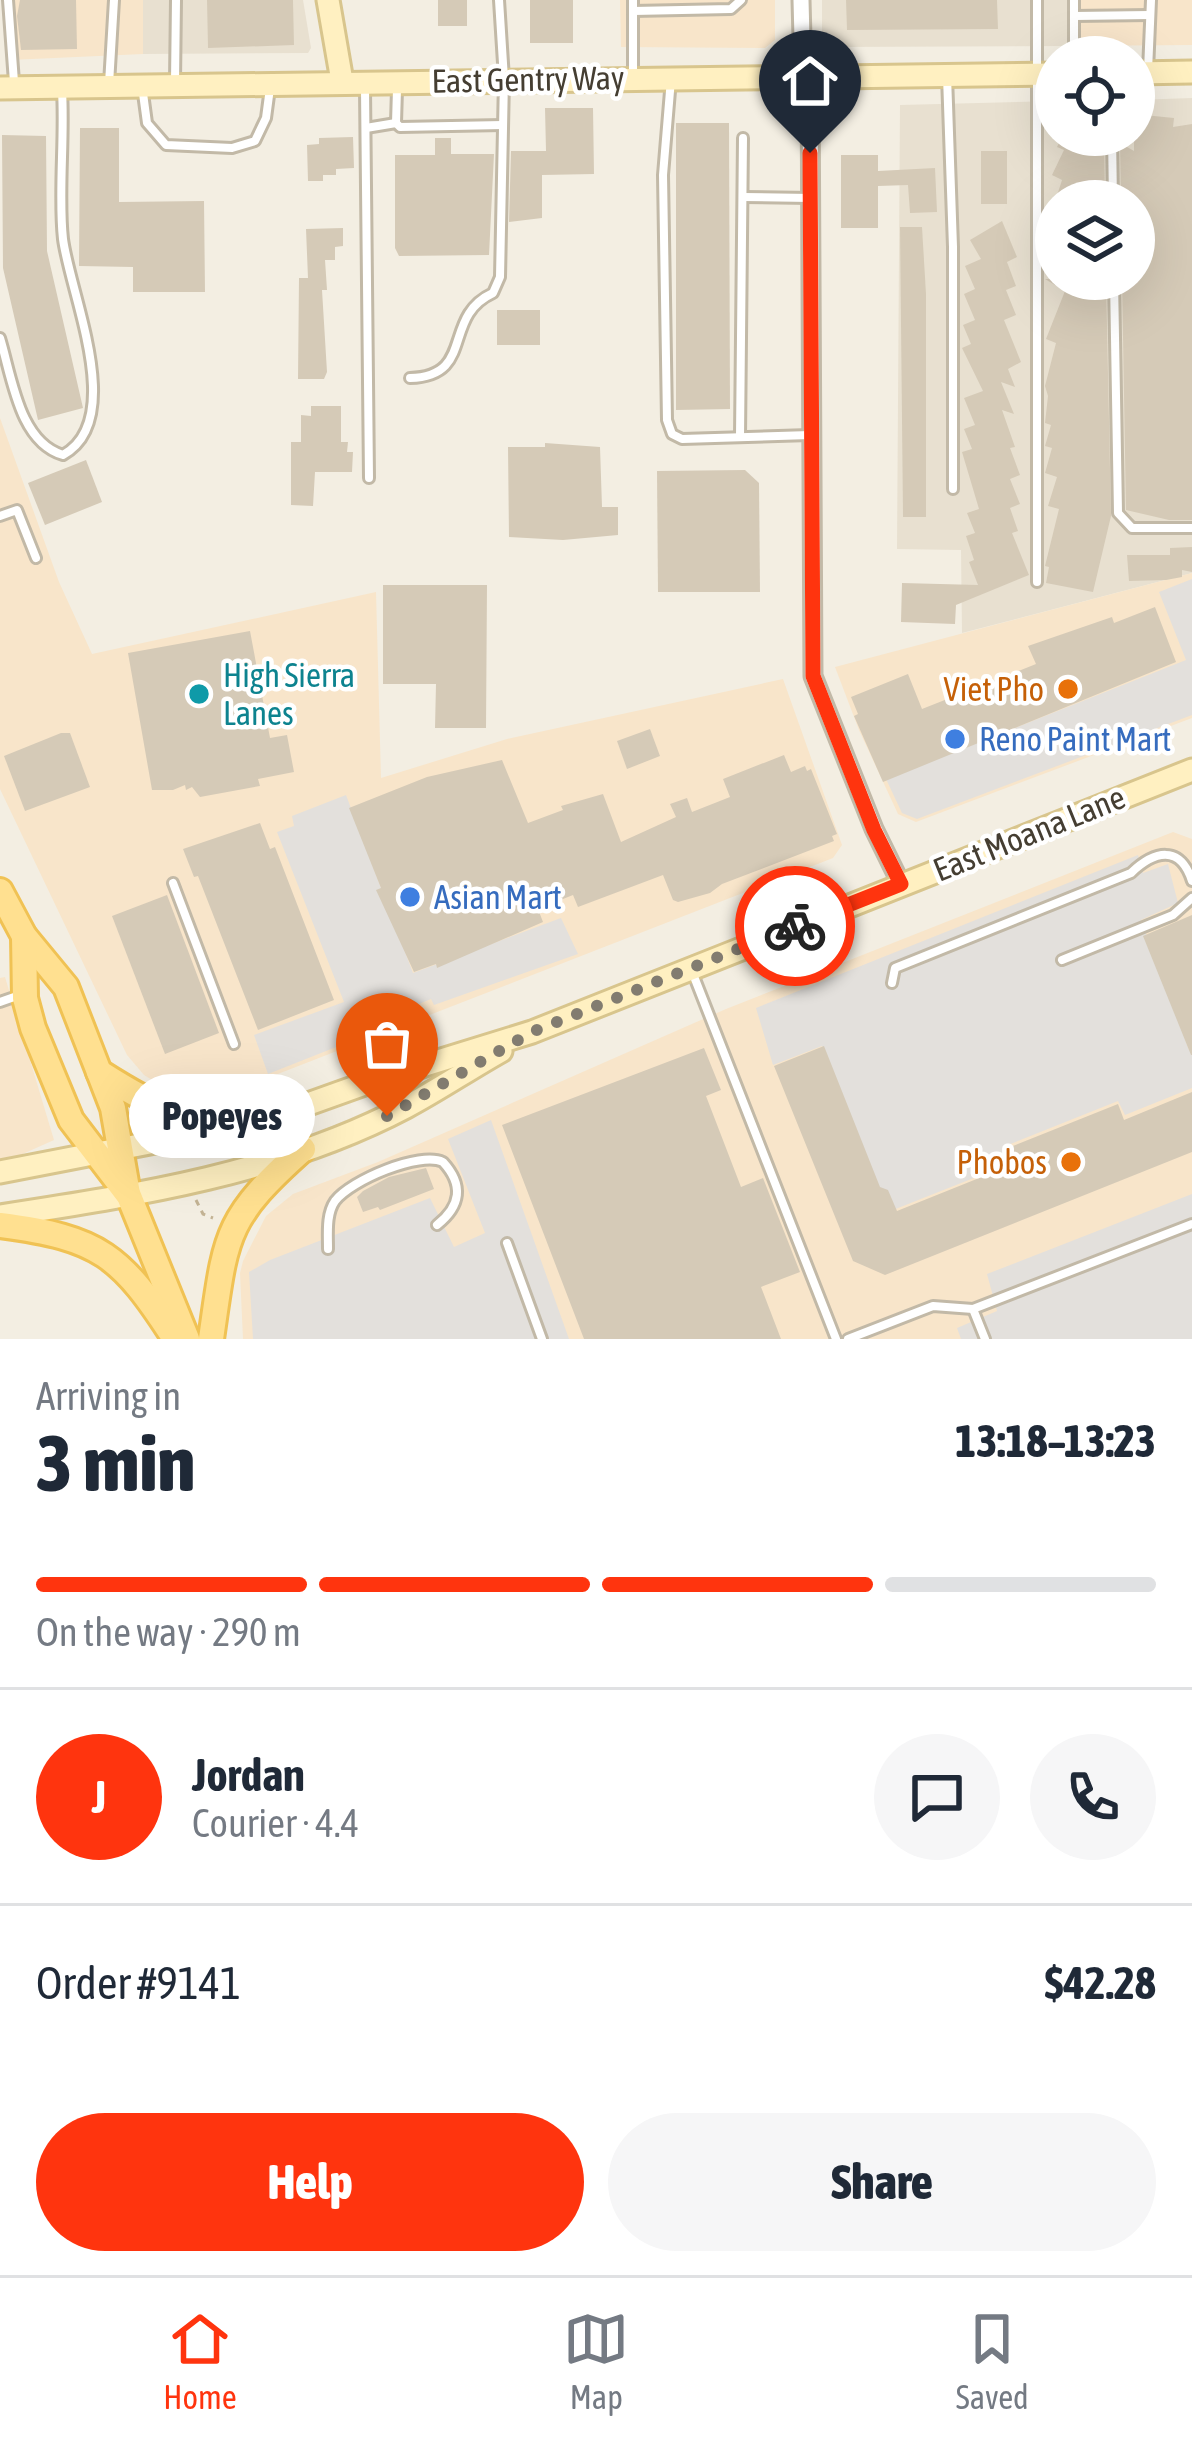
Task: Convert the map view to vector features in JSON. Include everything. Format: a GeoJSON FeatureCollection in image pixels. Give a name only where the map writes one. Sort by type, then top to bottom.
{"type":"FeatureCollection","features":[{"type":"Feature","properties":{"kind":"main road"},"geometry":{"type":"LineString","coordinates":[[328,0],[354,81]]}},
{"type":"Feature","properties":{"kind":"main road"},"geometry":{"type":"LineString","coordinates":[[1155,73],[1192,72]]}},
{"type":"Feature","properties":{"kind":"main road","name":"East Gentry Way"},"geometry":{"type":"LineString","coordinates":[[7,87],[1035,74]]}},
{"type":"Feature","properties":{"kind":"main road","name":"East Moana Lane"},"geometry":{"type":"LineString","coordinates":[[0,1172],[265,1120],[532,1032],[1192,770]]}},
{"type":"Feature","properties":{"kind":"main road"},"geometry":{"type":"LineString","coordinates":[[0,891],[24,936],[66,987],[116,1120],[110,1152]]}},
{"type":"Feature","properties":{"kind":"main road"},"geometry":{"type":"LineString","coordinates":[[24,936],[12,998],[33,1028],[71,1120],[110,1152],[187,1339]]}},
{"type":"Feature","properties":{"kind":"main road","name":"East Moana Lane"},"geometry":{"type":"LineString","coordinates":[[0,1220],[223,1175],[303,1149],[406,1107],[532,1032]]}},
{"type":"Feature","properties":{"kind":"main road"},"geometry":{"type":"LineString","coordinates":[[98,1071],[169,1112],[203,1120],[265,1120]]}},
{"type":"Feature","properties":{"kind":"main road"},"geometry":{"type":"LineString","coordinates":[[211,1339],[230,1230],[259,1188],[303,1149]]}},
{"type":"Feature","properties":{"kind":"main road"},"geometry":{"type":"LineString","coordinates":[[0,1220],[102,1251],[125,1268],[175,1339]]}},
{"type":"Feature","properties":{"kind":"street"},"geometry":{"type":"LineString","coordinates":[[801,0],[810,76],[813,676],[874,830],[901,884]]}},
{"type":"Feature","properties":{"kind":"lane"},"geometry":{"type":"LineString","coordinates":[[7,87],[8,0]]}},
{"type":"Feature","properties":{"kind":"lane"},"geometry":{"type":"LineString","coordinates":[[109,86],[114,0]]}},
{"type":"Feature","properties":{"kind":"lane"},"geometry":{"type":"LineString","coordinates":[[175,84],[176,0]]}},
{"type":"Feature","properties":{"kind":"lane"},"geometry":{"type":"LineString","coordinates":[[410,378],[429,377],[445,369],[470,310],[493,293],[500,277],[504,80],[499,0]]}},
{"type":"Feature","properties":{"kind":"lane"},"geometry":{"type":"LineString","coordinates":[[633,0],[633,78]]}},
{"type":"Feature","properties":{"kind":"lane"},"geometry":{"type":"LineString","coordinates":[[633,11],[731,9],[741,0]]}},
{"type":"Feature","properties":{"kind":"lane"},"geometry":{"type":"LineString","coordinates":[[1037,0],[1042,36]]}},
{"type":"Feature","properties":{"kind":"lane"},"geometry":{"type":"LineString","coordinates":[[1074,0],[1074,36]]}},
{"type":"Feature","properties":{"kind":"lane"},"geometry":{"type":"LineString","coordinates":[[1147,36],[1151,0]]}},
{"type":"Feature","properties":{"kind":"lane"},"geometry":{"type":"LineString","coordinates":[[1074,16],[1150,15]]}},
{"type":"Feature","properties":{"kind":"lane"},"geometry":{"type":"LineString","coordinates":[[947,75],[953,489]]}},
{"type":"Feature","properties":{"kind":"lane"},"geometry":{"type":"LineString","coordinates":[[671,78],[663,197],[666,397],[672,434],[682,439],[812,435]]}},
{"type":"Feature","properties":{"kind":"lane"},"geometry":{"type":"LineString","coordinates":[[397,80],[396,123],[400,127],[503,125]]}},
{"type":"Feature","properties":{"kind":"lane"},"geometry":{"type":"LineString","coordinates":[[354,81],[366,128],[369,478]]}},
{"type":"Feature","properties":{"kind":"lane"},"geometry":{"type":"LineString","coordinates":[[142,85],[147,123],[166,145],[232,148],[255,141],[260,133],[271,82]]}},
{"type":"Feature","properties":{"kind":"lane"},"geometry":{"type":"LineString","coordinates":[[0,338],[28,427],[47,450],[63,455],[80,446],[87,434],[94,388],[62,233],[62,86]]}},
{"type":"Feature","properties":{"kind":"lane"},"geometry":{"type":"LineString","coordinates":[[366,128],[396,123]]}},
{"type":"Feature","properties":{"kind":"lane"},"geometry":{"type":"LineString","coordinates":[[740,437],[743,138]]}},
{"type":"Feature","properties":{"kind":"lane"},"geometry":{"type":"LineString","coordinates":[[1037,582],[1045,156]]}},
{"type":"Feature","properties":{"kind":"lane"},"geometry":{"type":"LineString","coordinates":[[742,196],[811,197]]}},
{"type":"Feature","properties":{"kind":"lane"},"geometry":{"type":"LineString","coordinates":[[1114,300],[1118,513],[1132,529],[1192,528]]}},
{"type":"Feature","properties":{"kind":"lane"},"geometry":{"type":"LineString","coordinates":[[0,516],[16,509],[36,558]]}},
{"type":"Feature","properties":{"kind":"lane"},"geometry":{"type":"LineString","coordinates":[[892,983],[896,968],[1131,873],[1146,858],[1170,855],[1180,860],[1192,881]]}},
{"type":"Feature","properties":{"kind":"lane"},"geometry":{"type":"LineString","coordinates":[[173,883],[233,1044]]}},
{"type":"Feature","properties":{"kind":"lane"},"geometry":{"type":"LineString","coordinates":[[1062,960],[1173,915],[1192,898]]}},
{"type":"Feature","properties":{"kind":"lane"},"geometry":{"type":"LineString","coordinates":[[691,967],[836,1339]]}},
{"type":"Feature","properties":{"kind":"lane"},"geometry":{"type":"LineString","coordinates":[[328,1249],[329,1212],[337,1198],[350,1186],[418,1158],[443,1162],[458,1186],[456,1204],[437,1225]]}},
{"type":"Feature","properties":{"kind":"lane"},"geometry":{"type":"LineString","coordinates":[[848,1339],[933,1306],[974,1309],[1192,1224]]}},
{"type":"Feature","properties":{"kind":"lane"},"geometry":{"type":"LineString","coordinates":[[507,1243],[542,1339]]}},
{"type":"Feature","properties":{"kind":"lane"},"geometry":{"type":"LineString","coordinates":[[974,1309],[986,1339]]}},
{"type":"Feature","properties":{"kind":"path"},"geometry":{"type":"LineString","coordinates":[[194,1195],[203,1214]]}},
{"type":"Feature","properties":{"kind":"path"},"geometry":{"type":"LineString","coordinates":[[191,1217],[203,1214],[220,1221]]}},
{"type":"Feature","properties":{"kind":"shaded area"},"geometry":{"type":"Polygon","coordinates":[[[3,0],[143,0],[143,54],[10,60],[3,0]]]}},
{"type":"Feature","properties":{"kind":"shaded area"},"geometry":{"type":"Polygon","coordinates":[[[143,0],[303,0],[311,48],[308,53],[143,54],[143,0]]]}},
{"type":"Feature","properties":{"kind":"shaded area"},"geometry":{"type":"Polygon","coordinates":[[[620,0],[775,0],[775,40],[765,48],[621,47],[620,0]]]}},
{"type":"Feature","properties":{"kind":"shaded area"},"geometry":{"type":"Polygon","coordinates":[[[822,0],[1067,0],[1068,36],[1035,36],[1035,46],[834,47],[822,36],[822,0]]]}},
{"type":"Feature","properties":{"kind":"shaded area"},"geometry":{"type":"Polygon","coordinates":[[[1067,0],[1192,0],[1192,45],[1155,45],[1155,36],[1068,36],[1067,0]]]}},
{"type":"Feature","properties":{"kind":"shaded area"},"geometry":{"type":"Polygon","coordinates":[[[1192,98],[1192,573],[962,633],[961,550],[897,549],[900,105],[1035,102],[1035,156],[1155,156],[1155,99],[1192,98]]]}},
{"type":"Feature","properties":{"kind":"shaded area"},"geometry":{"type":"Polygon","coordinates":[[[0,418],[59,582],[92,654],[376,592],[381,778],[507,739],[783,679],[842,845],[833,858],[265,1079],[191,1096],[168,1090],[144,1075],[127,1055],[0,789],[0,418]]]}},
{"type":"Feature","properties":{"kind":"shaded area"},"geometry":{"type":"Polygon","coordinates":[[[1192,573],[1192,718],[916,822],[898,814],[835,667],[1192,573]]]}},
{"type":"Feature","properties":{"kind":"shaded area"},"geometry":{"type":"Polygon","coordinates":[[[1192,579],[1192,715],[917,819],[902,813],[886,779],[1186,660],[1159,592],[1192,579]]]}},
{"type":"Feature","properties":{"kind":"shaded area"},"geometry":{"type":"Polygon","coordinates":[[[346,795],[413,973],[561,918],[578,954],[434,1005],[431,999],[414,1006],[417,1015],[268,1074],[254,1035],[344,1002],[277,832],[294,826],[292,816],[346,795]]]}},
{"type":"Feature","properties":{"kind":"shaded area"},"geometry":{"type":"Polygon","coordinates":[[[1173,832],[1192,839],[1192,1339],[243,1339],[243,1261],[266,1216],[293,1194],[378,1162],[726,1009],[1173,832]]]}},
{"type":"Feature","properties":{"kind":"shaded area"},"geometry":{"type":"Polygon","coordinates":[[[1138,855],[1143,873],[1168,864],[1178,903],[1141,920],[1192,1050],[1192,1088],[1125,1115],[1118,1101],[1003,1147],[1009,1164],[888,1212],[822,1046],[773,1065],[756,1008],[1138,855]]]}},
{"type":"Feature","properties":{"kind":"shaded area"},"geometry":{"type":"Polygon","coordinates":[[[5,977],[54,1140],[0,1164],[0,978],[5,977]]]}},
{"type":"Feature","properties":{"kind":"shaded area"},"geometry":{"type":"Polygon","coordinates":[[[491,1120],[569,1339],[253,1339],[249,1272],[270,1260],[430,1198],[454,1247],[485,1233],[448,1139],[491,1120]]]}},
{"type":"Feature","properties":{"kind":"shaded area"},"geometry":{"type":"Polygon","coordinates":[[[1192,1194],[1192,1339],[961,1339],[957,1328],[997,1311],[987,1274],[1192,1194]]]}},
{"type":"Feature","properties":{"kind":"building"},"geometry":{"type":"Polygon","coordinates":[[[20,0],[76,0],[77,49],[21,50],[20,0]]]}},
{"type":"Feature","properties":{"kind":"building"},"geometry":{"type":"Polygon","coordinates":[[[207,0],[293,0],[294,45],[208,48],[207,0]]]}},
{"type":"Feature","properties":{"kind":"building"},"geometry":{"type":"Polygon","coordinates":[[[438,0],[467,0],[467,26],[438,26],[438,0]]]}},
{"type":"Feature","properties":{"kind":"building"},"geometry":{"type":"Polygon","coordinates":[[[530,0],[573,0],[573,43],[530,43],[530,0]]]}},
{"type":"Feature","properties":{"kind":"building"},"geometry":{"type":"Polygon","coordinates":[[[846,0],[997,0],[998,29],[847,30],[846,0]]]}},
{"type":"Feature","properties":{"kind":"building"},"geometry":{"type":"Polygon","coordinates":[[[545,108],[593,108],[594,174],[542,175],[542,218],[509,222],[511,151],[546,151],[545,108]]]}},
{"type":"Feature","properties":{"kind":"building"},"geometry":{"type":"Polygon","coordinates":[[[1155,116],[1174,118],[1173,127],[1192,124],[1192,520],[1126,510],[1122,300],[1155,300],[1155,180],[1121,180],[1120,156],[1155,156],[1155,116]]]}},
{"type":"Feature","properties":{"kind":"building"},"geometry":{"type":"Polygon","coordinates":[[[676,123],[729,123],[730,409],[676,410],[676,123]]]}},
{"type":"Feature","properties":{"kind":"building"},"geometry":{"type":"Polygon","coordinates":[[[80,128],[119,128],[119,202],[204,201],[205,292],[133,292],[133,267],[79,266],[80,128]]]}},
{"type":"Feature","properties":{"kind":"building"},"geometry":{"type":"Polygon","coordinates":[[[2,135],[46,136],[47,251],[83,408],[38,420],[3,268],[2,135]]]}},
{"type":"Feature","properties":{"kind":"building"},"geometry":{"type":"Polygon","coordinates":[[[353,137],[354,168],[336,169],[336,175],[323,175],[323,181],[308,181],[307,145],[319,144],[319,138],[353,137]]]}},
{"type":"Feature","properties":{"kind":"building"},"geometry":{"type":"Polygon","coordinates":[[[435,138],[451,138],[451,154],[494,154],[489,255],[399,256],[395,248],[395,155],[435,155],[435,138]]]}},
{"type":"Feature","properties":{"kind":"building"},"geometry":{"type":"Polygon","coordinates":[[[981,151],[1007,151],[1007,204],[981,204],[981,151]]]}},
{"type":"Feature","properties":{"kind":"building"},"geometry":{"type":"Polygon","coordinates":[[[841,155],[878,155],[878,171],[935,168],[937,212],[910,213],[908,185],[878,186],[878,228],[841,228],[841,155]]]}},
{"type":"Feature","properties":{"kind":"building"},"geometry":{"type":"Polygon","coordinates":[[[1061,156],[1104,156],[1105,180],[1062,180],[1052,175],[1061,156]]]}},
{"type":"Feature","properties":{"kind":"building"},"geometry":{"type":"Polygon","coordinates":[[[1002,221],[1017,257],[1007,262],[1016,286],[1006,290],[1016,315],[1004,320],[1021,362],[1008,369],[1015,387],[1001,382],[1014,414],[1002,410],[1020,475],[1010,479],[1020,504],[1010,508],[1018,531],[1012,533],[1029,575],[956,605],[955,624],[901,622],[902,583],[978,585],[966,536],[975,533],[967,513],[979,509],[962,452],[972,449],[964,429],[975,425],[964,398],[983,391],[962,348],[971,344],[963,325],[975,320],[964,294],[975,289],[965,266],[981,259],[970,240],[1002,221]]]}},
{"type":"Feature","properties":{"kind":"building"},"geometry":{"type":"Polygon","coordinates":[[[900,227],[922,227],[926,517],[903,517],[900,227]]]}},
{"type":"Feature","properties":{"kind":"building"},"geometry":{"type":"Polygon","coordinates":[[[343,228],[343,246],[335,247],[335,260],[325,260],[327,372],[324,379],[298,379],[299,278],[308,278],[306,229],[343,228]]]}},
{"type":"Feature","properties":{"kind":"building"},"geometry":{"type":"Polygon","coordinates":[[[1061,300],[1106,300],[1111,516],[1093,592],[1046,583],[1049,567],[1045,566],[1059,509],[1048,506],[1057,477],[1045,473],[1052,448],[1045,446],[1051,425],[1045,423],[1045,386],[1056,343],[1046,339],[1061,300]]]}},
{"type":"Feature","properties":{"kind":"building"},"geometry":{"type":"Polygon","coordinates":[[[497,310],[540,310],[540,345],[497,345],[497,310]]]}},
{"type":"Feature","properties":{"kind":"building"},"geometry":{"type":"Polygon","coordinates":[[[311,406],[341,406],[341,442],[348,442],[347,452],[353,452],[352,472],[315,472],[313,506],[291,505],[291,442],[301,442],[301,415],[311,416],[311,406]]]}},
{"type":"Feature","properties":{"kind":"building"},"geometry":{"type":"Polygon","coordinates":[[[545,443],[600,447],[602,507],[618,507],[618,535],[563,540],[509,537],[508,447],[545,447],[545,443]]]}},
{"type":"Feature","properties":{"kind":"building"},"geometry":{"type":"Polygon","coordinates":[[[86,460],[102,502],[45,525],[28,483],[86,460]]]}},
{"type":"Feature","properties":{"kind":"building"},"geometry":{"type":"Polygon","coordinates":[[[745,470],[759,483],[760,592],[658,592],[657,471],[745,470]]]}},
{"type":"Feature","properties":{"kind":"building"},"geometry":{"type":"Polygon","coordinates":[[[1192,547],[1192,572],[1182,570],[1182,577],[1166,580],[1129,581],[1127,555],[1170,555],[1170,548],[1192,547]]]}},
{"type":"Feature","properties":{"kind":"building"},"geometry":{"type":"Polygon","coordinates":[[[383,585],[487,585],[486,728],[435,728],[436,684],[383,684],[383,585]]]}},
{"type":"Feature","properties":{"kind":"building"},"geometry":{"type":"Polygon","coordinates":[[[1155,607],[1176,662],[883,782],[854,716],[858,714],[851,697],[908,674],[922,709],[1036,664],[1028,646],[1155,607]]]}},
{"type":"Feature","properties":{"kind":"building","name":"High Sierra Lanes"},"geometry":{"type":"Polygon","coordinates":[[[250,631],[270,738],[287,735],[294,772],[258,779],[260,786],[200,797],[185,785],[152,790],[128,653],[250,631]]]}},
{"type":"Feature","properties":{"kind":"building"},"geometry":{"type":"Polygon","coordinates":[[[650,729],[660,756],[627,769],[617,741],[650,729]]]}},
{"type":"Feature","properties":{"kind":"building"},"geometry":{"type":"Polygon","coordinates":[[[70,733],[90,787],[25,811],[4,756],[70,733]]]}},
{"type":"Feature","properties":{"kind":"building"},"geometry":{"type":"Polygon","coordinates":[[[784,755],[791,772],[805,766],[811,769],[837,834],[832,836],[834,841],[678,902],[663,875],[578,907],[573,895],[538,909],[543,922],[437,968],[436,964],[414,972],[376,890],[381,888],[349,808],[427,777],[502,760],[528,823],[563,810],[561,806],[603,794],[621,842],[676,817],[670,804],[687,798],[692,812],[730,797],[723,779],[784,755]]]}},
{"type":"Feature","properties":{"kind":"building"},"geometry":{"type":"Polygon","coordinates":[[[260,823],[270,849],[275,847],[334,1000],[258,1030],[183,849],[260,823]]]}},
{"type":"Feature","properties":{"kind":"building"},"geometry":{"type":"Polygon","coordinates":[[[167,895],[219,1033],[165,1054],[112,916],[167,895]]]}},
{"type":"Feature","properties":{"kind":"building"},"geometry":{"type":"Polygon","coordinates":[[[1192,915],[1192,1055],[1191,1055],[1143,936],[1192,915]]]}},
{"type":"Feature","properties":{"kind":"building"},"geometry":{"type":"Polygon","coordinates":[[[824,1046],[880,1187],[888,1190],[897,1211],[1009,1166],[1003,1150],[1118,1104],[1124,1120],[1192,1092],[1192,1152],[885,1275],[853,1261],[774,1066],[824,1046]]]}},
{"type":"Feature","properties":{"kind":"building"},"geometry":{"type":"Polygon","coordinates":[[[704,1048],[721,1090],[706,1096],[741,1187],[763,1178],[800,1272],[761,1287],[781,1339],[584,1339],[502,1125],[704,1048]]]}},
{"type":"Feature","properties":{"kind":"building"},"geometry":{"type":"Polygon","coordinates":[[[426,1168],[434,1189],[363,1212],[357,1197],[363,1191],[389,1177],[426,1168]]]}},
{"type":"Feature","properties":{"kind":"way so far"},"geometry":{"type":"LineString","coordinates":[[387,1116],[532,1032],[795,926]]}},
{"type":"Feature","properties":{"kind":"place","name":"Viet Pho"},"geometry":{"type":"Point","coordinates":[1068,689]}},
{"type":"Feature","properties":{"kind":"place","name":"High Sierra Lanes"},"geometry":{"type":"Point","coordinates":[199,694]}},
{"type":"Feature","properties":{"kind":"place","name":"Reno Paint Mart"},"geometry":{"type":"Point","coordinates":[955,739]}},
{"type":"Feature","properties":{"kind":"place","name":"Asian Mart"},"geometry":{"type":"Point","coordinates":[410,897]}},
{"type":"Feature","properties":{"kind":"place","name":"Popeyes"},"geometry":{"type":"Point","coordinates":[387,1116]}},
{"type":"Feature","properties":{"kind":"place","name":"Phobos"},"geometry":{"type":"Point","coordinates":[1071,1162]}},
{"type":"Feature","properties":{"kind":"route"},"geometry":{"type":"LineString","coordinates":[[795,926],[901,884],[874,830],[813,676],[810,153]]}}]}
